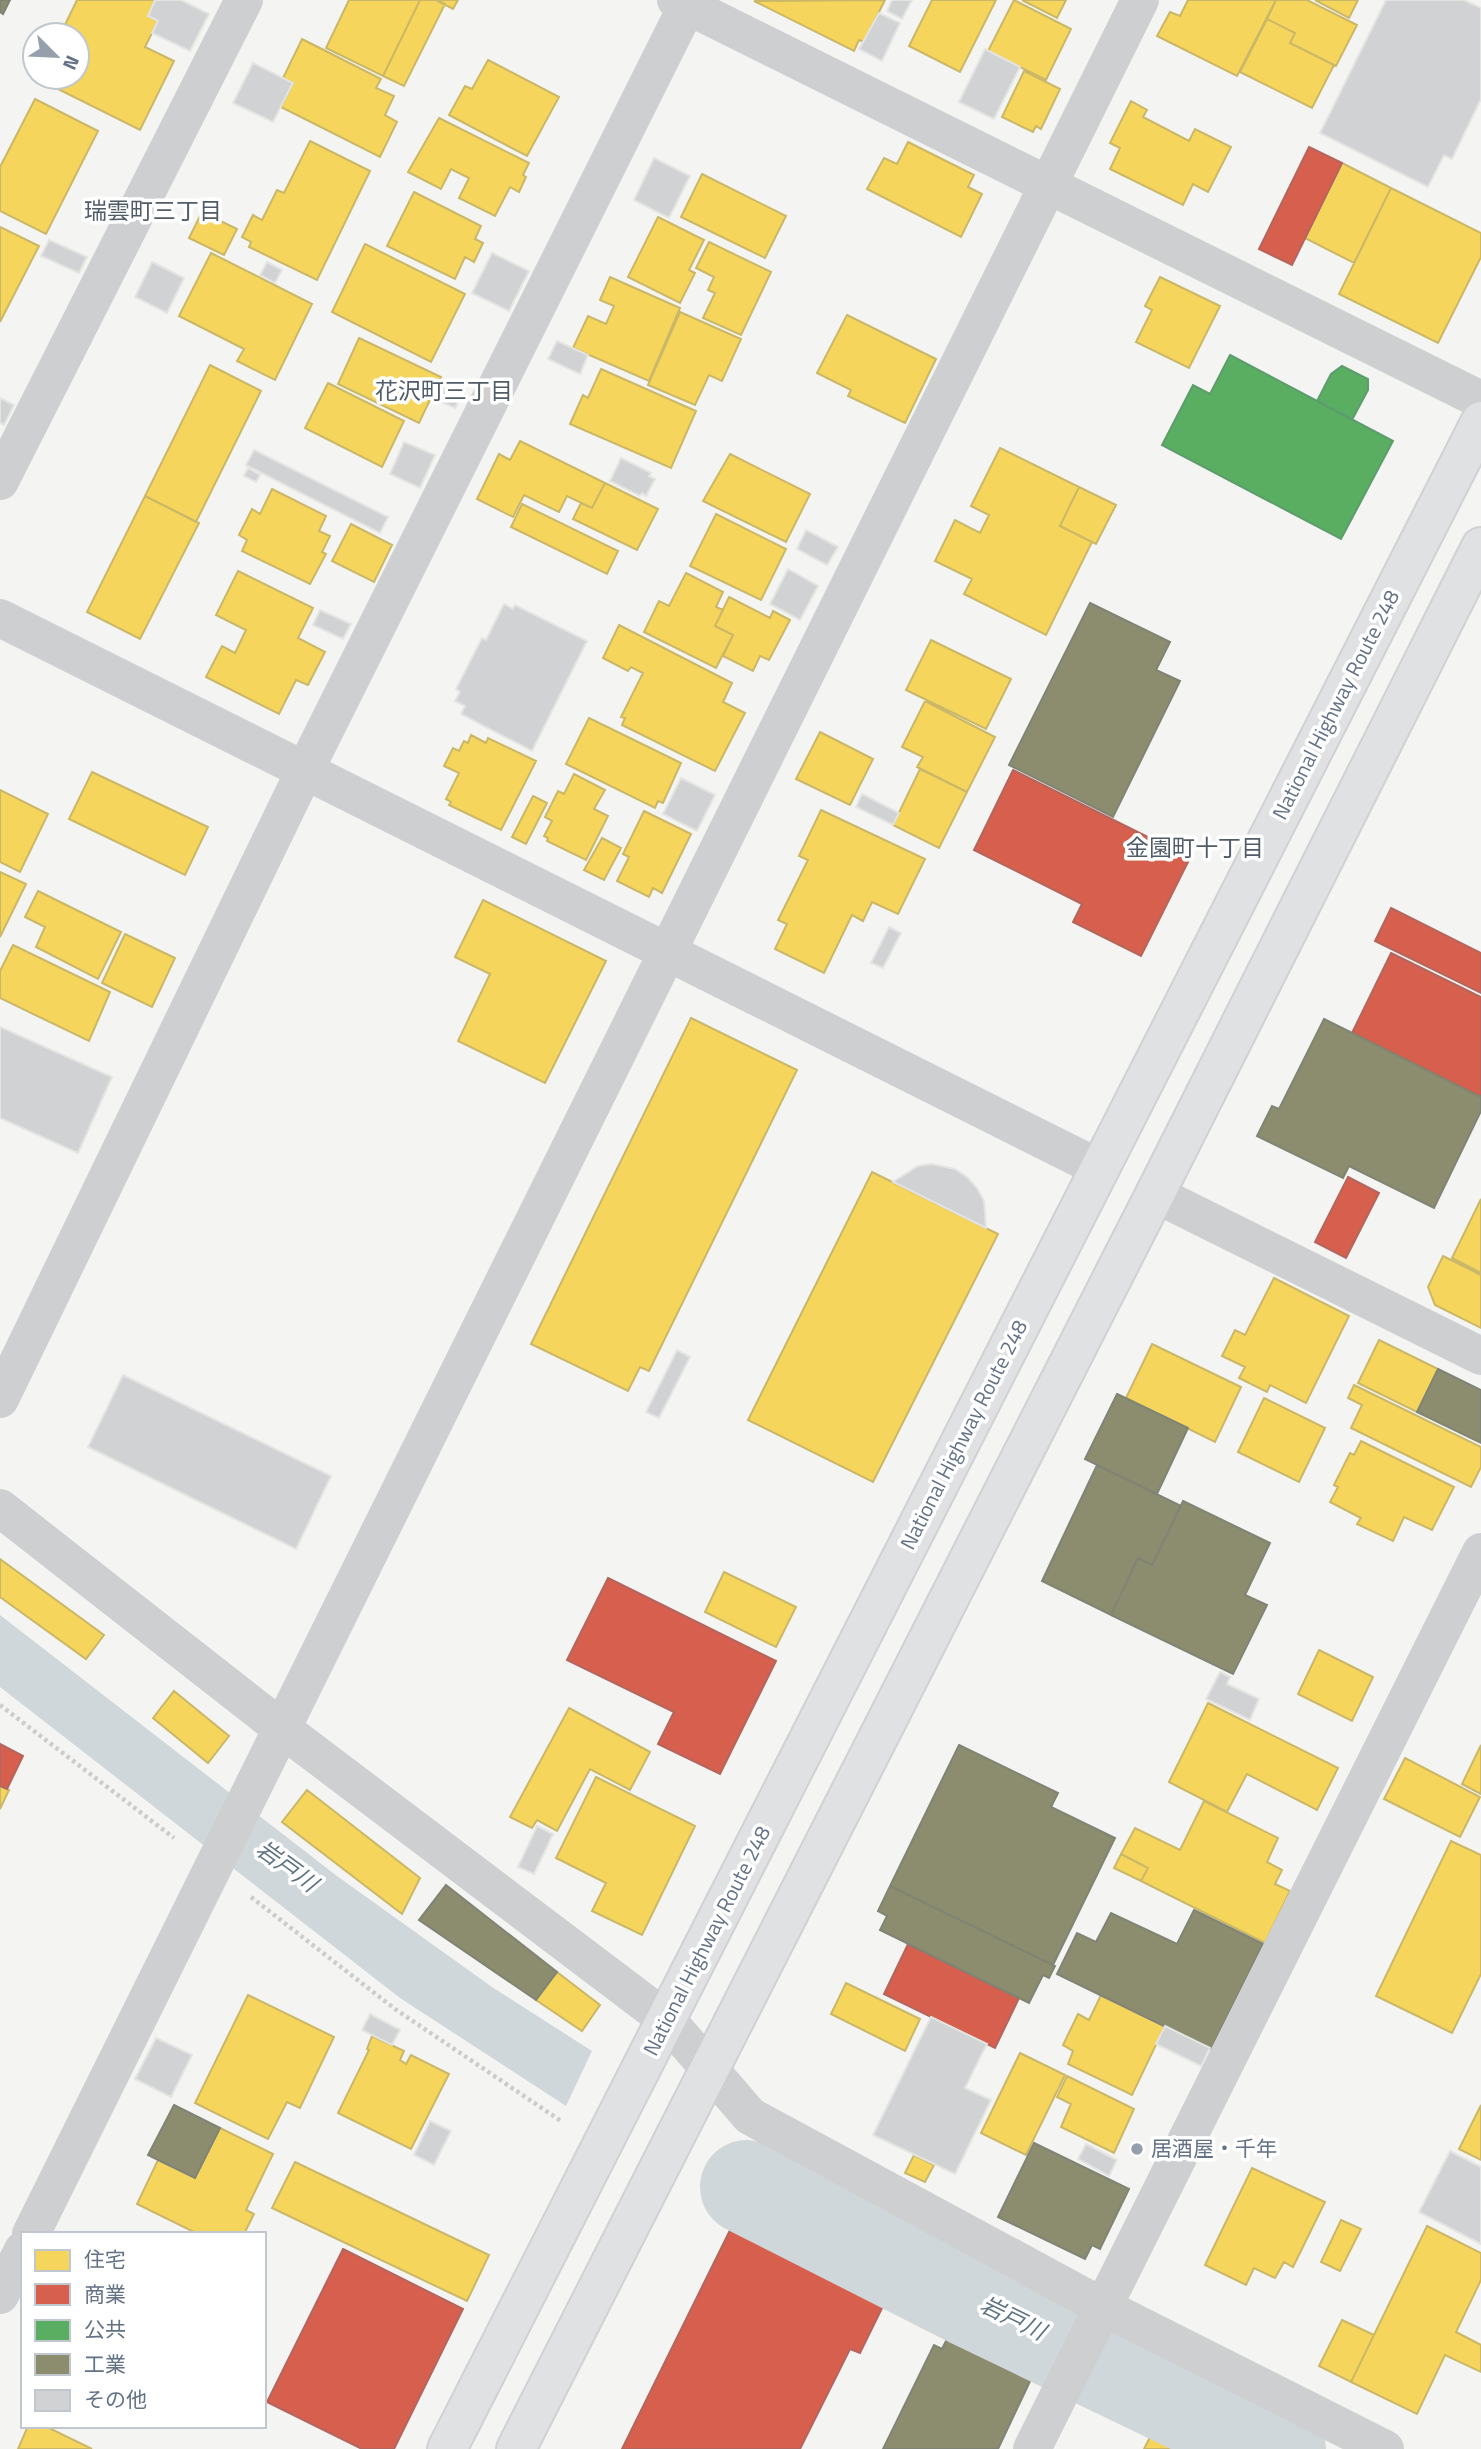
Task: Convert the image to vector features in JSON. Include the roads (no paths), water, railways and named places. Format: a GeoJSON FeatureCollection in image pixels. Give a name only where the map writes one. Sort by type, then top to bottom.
{"type":"FeatureCollection","features":[{"type":"Feature","properties":{"kind":"highway","name":"National Highway Route 248"},"geometry":{"type":"LineString","coordinates":[[447,2449],[1481,421]]}},
{"type":"Feature","properties":{"kind":"highway"},"geometry":{"type":"LineString","coordinates":[[516,2449],[1481,547]]}},
{"type":"Feature","properties":{"kind":"street"},"geometry":{"type":"LineString","coordinates":[[0,481],[244,0]]}},
{"type":"Feature","properties":{"kind":"street"},"geometry":{"type":"LineString","coordinates":[[32,2232],[1140,0]]}},
{"type":"Feature","properties":{"kind":"street"},"geometry":{"type":"LineString","coordinates":[[0,1399],[304,770],[684,2],[1481,400]]}},
{"type":"Feature","properties":{"kind":"street"},"geometry":{"type":"LineString","coordinates":[[0,618],[1100,1168]]}},
{"type":"Feature","properties":{"kind":"street"},"geometry":{"type":"LineString","coordinates":[[1155,1194],[1481,1356]]}},
{"type":"Feature","properties":{"kind":"street"},"geometry":{"type":"LineString","coordinates":[[0,1508],[281,1728],[667,2020],[750,2116],[1102,2309],[1385,2449]]}},
{"type":"Feature","properties":{"kind":"street"},"geometry":{"type":"LineString","coordinates":[[1032,2449],[1481,1552]]}},
{"type":"Feature","properties":{"kind":"street"},"geometry":{"type":"LineString","coordinates":[[0,2295],[21,2254]]}},
{"type":"Feature","properties":{"kind":"water"},"geometry":{"type":"Polygon","coordinates":[[[0,1615],[337,1876],[492,1987],[592,2051],[566,2106],[400,1998],[0,1687],[0,1615]]]}},
{"type":"Feature","properties":{"kind":"waterway","name":"岩戸川"},"geometry":{"type":"LineString","coordinates":[[747,2187],[972,2301],[1279,2449]]}},
{"type":"Feature","properties":{"kind":"place","name":"居酒屋・千年"},"geometry":{"type":"Point","coordinates":[1137,2149]}},
{"type":"Feature","properties":{"kind":"district","name":"瑞雲町三丁目"},"geometry":{"type":"Point","coordinates":[153,211]}},
{"type":"Feature","properties":{"kind":"district","name":"花沢町三丁目"},"geometry":{"type":"Point","coordinates":[444,391]}},
{"type":"Feature","properties":{"kind":"district","name":"金園町十丁目"},"geometry":{"type":"Point","coordinates":[1195,848]}}]}
